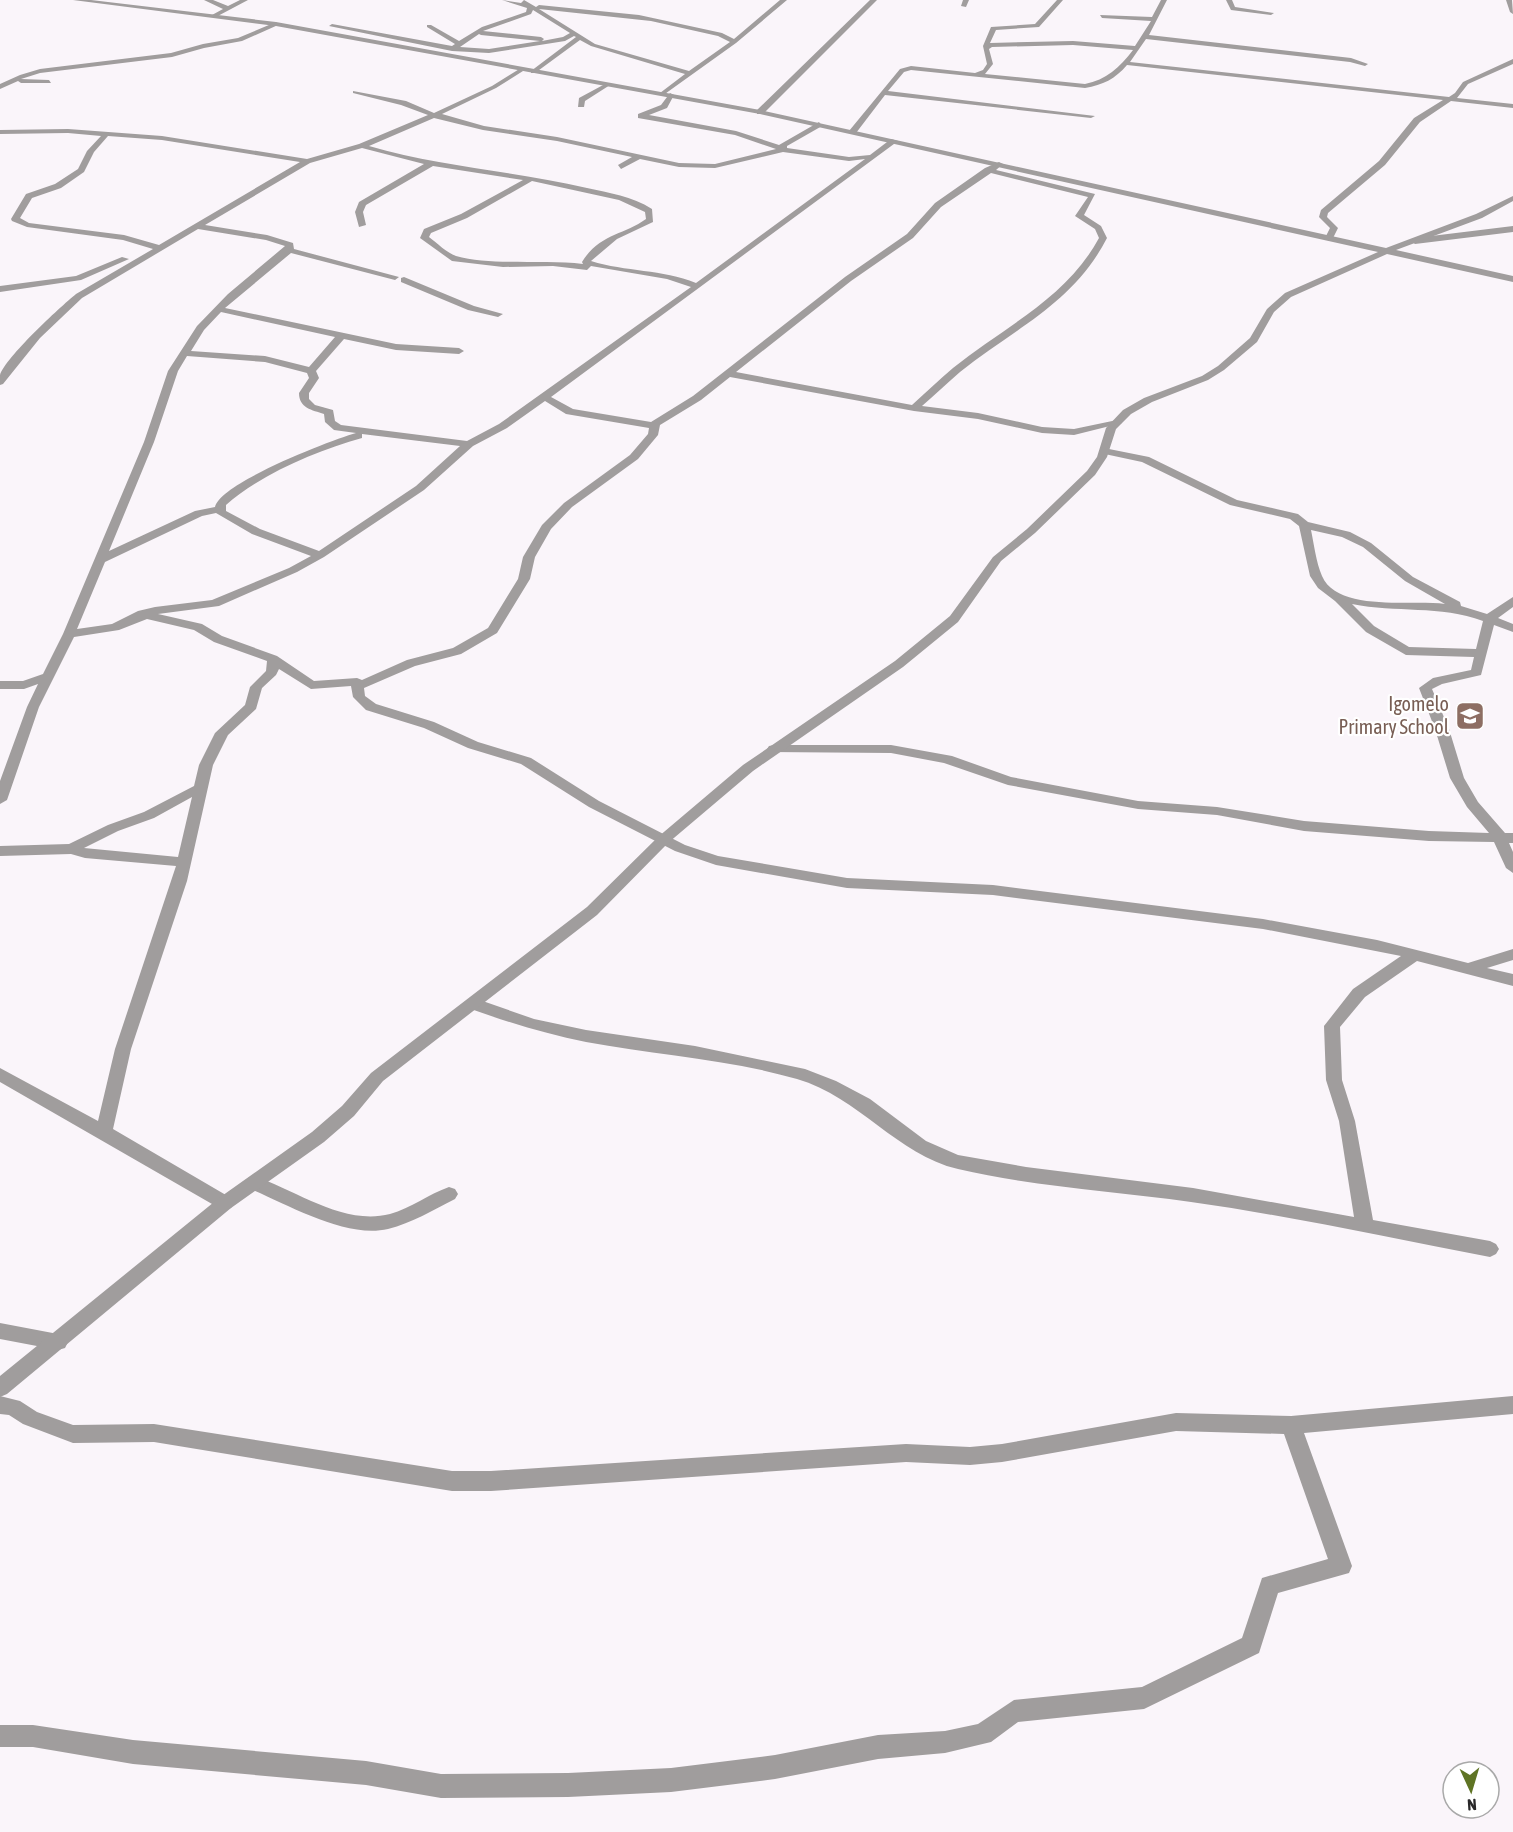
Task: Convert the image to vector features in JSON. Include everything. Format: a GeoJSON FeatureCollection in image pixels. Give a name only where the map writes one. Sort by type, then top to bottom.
{"type":"FeatureCollection","features":[{"type":"Feature","properties":{"kind":"street"},"geometry":{"type":"LineString","coordinates":[[76,0],[276,24],[760,112],[1513,279]]}},
{"type":"Feature","properties":{"kind":"street"},"geometry":{"type":"LineString","coordinates":[[207,0],[230,9]]}},
{"type":"Feature","properties":{"kind":"street"},"geometry":{"type":"LineString","coordinates":[[214,16],[245,0]]}},
{"type":"Feature","properties":{"kind":"street"},"geometry":{"type":"LineString","coordinates":[[505,0],[564,12],[649,20],[720,34],[734,42]]}},
{"type":"Feature","properties":{"kind":"street"},"geometry":{"type":"LineString","coordinates":[[446,56],[472,31],[508,18],[511,8],[505,0]]}},
{"type":"Feature","properties":{"kind":"street"},"geometry":{"type":"LineString","coordinates":[[783,150],[774,143],[750,137],[640,116],[664,106],[666,95],[784,0]]}},
{"type":"Feature","properties":{"kind":"street"},"geometry":{"type":"LineString","coordinates":[[760,112],[874,0]]}},
{"type":"Feature","properties":{"kind":"street"},"geometry":{"type":"LineString","coordinates":[[977,74],[985,71],[990,64],[987,46],[993,28],[1037,26],[1060,0]]}},
{"type":"Feature","properties":{"kind":"street"},"geometry":{"type":"LineString","coordinates":[[853,131],[902,70],[911,68],[1092,86],[1101,84],[1125,63],[1145,37],[1164,0]]}},
{"type":"Feature","properties":{"kind":"street"},"geometry":{"type":"LineString","coordinates":[[1229,0],[1233,9],[1271,13]]}},
{"type":"Feature","properties":{"kind":"street"},"geometry":{"type":"LineString","coordinates":[[1509,0],[1513,12]]}},
{"type":"Feature","properties":{"kind":"street"},"geometry":{"type":"LineString","coordinates":[[526,4],[544,14],[575,38],[603,49],[691,74]]}},
{"type":"Feature","properties":{"kind":"street"},"geometry":{"type":"LineString","coordinates":[[458,45],[475,33],[529,13],[526,4]]}},
{"type":"Feature","properties":{"kind":"street"},"geometry":{"type":"LineString","coordinates":[[600,16],[631,10],[649,20]]}},
{"type":"Feature","properties":{"kind":"street"},"geometry":{"type":"LineString","coordinates":[[516,19],[564,12]]}},
{"type":"Feature","properties":{"kind":"street"},"geometry":{"type":"LineString","coordinates":[[1102,16],[1154,20]]}},
{"type":"Feature","properties":{"kind":"street"},"geometry":{"type":"LineString","coordinates":[[0,87],[30,73],[81,64],[172,55],[203,46],[240,40],[276,24]]}},
{"type":"Feature","properties":{"kind":"street"},"geometry":{"type":"LineString","coordinates":[[332,26],[502,50],[575,38]]}},
{"type":"Feature","properties":{"kind":"street"},"geometry":{"type":"LineString","coordinates":[[429,26],[458,45]]}},
{"type":"Feature","properties":{"kind":"street"},"geometry":{"type":"LineString","coordinates":[[475,33],[523,35],[548,41]]}},
{"type":"Feature","properties":{"kind":"street"},"geometry":{"type":"LineString","coordinates":[[1145,37],[1343,59],[1365,64]]}},
{"type":"Feature","properties":{"kind":"street"},"geometry":{"type":"LineString","coordinates":[[533,72],[575,38]]}},
{"type":"Feature","properties":{"kind":"street"},"geometry":{"type":"LineString","coordinates":[[987,46],[1063,43],[1136,48]]}},
{"type":"Feature","properties":{"kind":"street"},"geometry":{"type":"LineString","coordinates":[[1329,238],[1334,234],[1334,228],[1323,217],[1324,212],[1382,163],[1411,125],[1448,98],[1458,94],[1470,80],[1513,61]]}},
{"type":"Feature","properties":{"kind":"street"},"geometry":{"type":"LineString","coordinates":[[1125,63],[1513,106]]}},
{"type":"Feature","properties":{"kind":"street"},"geometry":{"type":"LineString","coordinates":[[0,382],[14,361],[67,306],[159,248],[307,161],[362,146],[436,116],[521,70]]}},
{"type":"Feature","properties":{"kind":"street"},"geometry":{"type":"LineString","coordinates":[[0,80],[49,82]]}},
{"type":"Feature","properties":{"kind":"street"},"geometry":{"type":"LineString","coordinates":[[581,105],[582,100],[607,85]]}},
{"type":"Feature","properties":{"kind":"street"},"geometry":{"type":"LineString","coordinates":[[355,92],[403,103],[436,116],[483,128],[557,139],[637,158],[679,165],[715,165],[783,150],[849,159],[866,156],[894,141]]}},
{"type":"Feature","properties":{"kind":"street"},"geometry":{"type":"LineString","coordinates":[[883,93],[1091,116]]}},
{"type":"Feature","properties":{"kind":"street"},"geometry":{"type":"LineString","coordinates":[[783,150],[783,145],[819,124]]}},
{"type":"Feature","properties":{"kind":"street"},"geometry":{"type":"LineString","coordinates":[[0,132],[106,134],[173,139],[307,161]]}},
{"type":"Feature","properties":{"kind":"street"},"geometry":{"type":"LineString","coordinates":[[106,134],[92,151],[86,165],[81,170],[56,187],[31,194],[15,219],[27,225],[124,238],[159,248]]}},
{"type":"Feature","properties":{"kind":"street"},"geometry":{"type":"LineString","coordinates":[[362,146],[398,158],[555,181],[626,197],[650,212],[650,220],[647,224],[622,232],[590,256],[586,262],[600,266],[671,275],[696,286]]}},
{"type":"Feature","properties":{"kind":"street"},"geometry":{"type":"LineString","coordinates":[[69,634],[115,627],[142,614],[215,603],[293,570],[320,555],[420,488],[469,444],[503,426],[800,213],[881,149]]}},
{"type":"Feature","properties":{"kind":"street"},"geometry":{"type":"LineString","coordinates":[[621,167],[637,158]]}},
{"type":"Feature","properties":{"kind":"street"},"geometry":{"type":"LineString","coordinates":[[362,225],[359,212],[362,204],[432,163]]}},
{"type":"Feature","properties":{"kind":"street"},"geometry":{"type":"LineString","coordinates":[[544,397],[570,412],[654,426],[697,398],[848,279],[910,236],[938,205],[999,164]]}},
{"type":"Feature","properties":{"kind":"street"},"geometry":{"type":"LineString","coordinates":[[914,408],[957,370],[1057,298],[1094,255],[1103,238],[1098,228],[1079,216],[1092,196],[1089,194],[988,170]]}},
{"type":"Feature","properties":{"kind":"street"},"geometry":{"type":"LineString","coordinates":[[531,179],[464,216],[427,231],[424,238],[452,258],[494,263],[553,262],[587,267]]}},
{"type":"Feature","properties":{"kind":"street"},"geometry":{"type":"LineString","coordinates":[[0,1388],[225,1203],[318,1137],[348,1111],[377,1077],[592,911],[663,840],[748,768],[899,664],[954,619],[997,559],[1084,480],[1104,451],[1111,428],[1136,405],[1205,378],[1239,354],[1254,340],[1270,311],[1288,295],[1386,251],[1479,216],[1513,198]]}},
{"type":"Feature","properties":{"kind":"street"},"geometry":{"type":"LineString","coordinates":[[0,800],[21,738],[47,677],[69,634],[148,444],[173,371],[200,328],[289,250],[290,245],[267,238],[196,226]]}},
{"type":"Feature","properties":{"kind":"street"},"geometry":{"type":"LineString","coordinates":[[1415,241],[1513,229]]}},
{"type":"Feature","properties":{"kind":"street"},"geometry":{"type":"LineString","coordinates":[[0,289],[78,278],[143,250],[159,248]]}},
{"type":"Feature","properties":{"kind":"street"},"geometry":{"type":"LineString","coordinates":[[289,250],[399,278],[471,308],[498,314]]}},
{"type":"Feature","properties":{"kind":"street"},"geometry":{"type":"LineString","coordinates":[[219,309],[279,320],[340,337],[396,347],[459,351]]}},
{"type":"Feature","properties":{"kind":"street"},"geometry":{"type":"LineString","coordinates":[[311,371],[340,337]]}},
{"type":"Feature","properties":{"kind":"street"},"geometry":{"type":"LineString","coordinates":[[184,353],[275,360],[292,363],[311,371],[314,378],[304,393],[307,404],[329,412],[330,422],[338,428],[469,444]]}},
{"type":"Feature","properties":{"kind":"street"},"geometry":{"type":"LineString","coordinates":[[0,370],[14,361]]}},
{"type":"Feature","properties":{"kind":"street"},"geometry":{"type":"LineString","coordinates":[[726,373],[914,408],[978,416],[1051,431],[1074,432],[1117,423]]}},
{"type":"Feature","properties":{"kind":"street"},"geometry":{"type":"LineString","coordinates":[[359,686],[411,663],[457,651],[493,630],[524,579],[529,557],[546,527],[567,505],[608,478],[634,457],[653,435],[654,426]]}},
{"type":"Feature","properties":{"kind":"street"},"geometry":{"type":"LineString","coordinates":[[99,560],[199,513],[219,509],[229,496],[327,444],[376,432]]}},
{"type":"Feature","properties":{"kind":"street"},"geometry":{"type":"LineString","coordinates":[[1104,451],[1144,459],[1234,503],[1288,513],[1304,525],[1346,534],[1367,544],[1409,579],[1464,610]]}},
{"type":"Feature","properties":{"kind":"street"},"geometry":{"type":"LineString","coordinates":[[219,509],[228,517],[268,537],[320,555]]}},
{"type":"Feature","properties":{"kind":"street"},"geometry":{"type":"LineString","coordinates":[[1304,525],[1316,576],[1324,588],[1338,598],[1366,626],[1406,651],[1482,653]]}},
{"type":"Feature","properties":{"kind":"street"},"geometry":{"type":"LineString","coordinates":[[1338,598],[1378,606],[1435,606],[1464,610],[1513,628]]}},
{"type":"Feature","properties":{"kind":"street"},"geometry":{"type":"LineString","coordinates":[[1513,601],[1490,618],[1477,672],[1470,676],[1432,681],[1425,688],[1442,729],[1457,777],[1473,804],[1506,838],[1513,868]]}},
{"type":"Feature","properties":{"kind":"street"},"geometry":{"type":"LineString","coordinates":[[142,614],[198,627],[218,639],[273,659],[311,685],[351,681],[359,686]]}},
{"type":"Feature","properties":{"kind":"street"},"geometry":{"type":"LineString","coordinates":[[104,1131],[123,1049],[141,1000],[184,862],[206,765],[222,733],[251,706],[256,687],[272,672],[273,659]]}},
{"type":"Feature","properties":{"kind":"street"},"geometry":{"type":"LineString","coordinates":[[0,685],[24,685],[47,677]]}},
{"type":"Feature","properties":{"kind":"street"},"geometry":{"type":"LineString","coordinates":[[359,686],[359,697],[371,707],[429,725],[473,745],[516,756],[566,789],[663,840],[716,860],[847,883],[959,887],[1263,924],[1415,954],[1513,980]]}},
{"type":"Feature","properties":{"kind":"street"},"geometry":{"type":"LineString","coordinates":[[774,749],[891,749],[947,759],[1008,781],[1138,805],[1216,811],[1304,826],[1429,836],[1506,838]]}},
{"type":"Feature","properties":{"kind":"street"},"geometry":{"type":"LineString","coordinates":[[71,849],[113,828],[149,815],[199,789]]}},
{"type":"Feature","properties":{"kind":"street"},"geometry":{"type":"LineString","coordinates":[[0,851],[71,849],[85,853],[184,862]]}},
{"type":"Feature","properties":{"kind":"street"},"geometry":{"type":"LineString","coordinates":[[1365,1227],[1347,1121],[1334,1080],[1332,1026],[1359,993],[1415,954]]}},
{"type":"Feature","properties":{"kind":"street"},"geometry":{"type":"LineString","coordinates":[[1470,968],[1513,954]]}},
{"type":"Feature","properties":{"kind":"street"},"geometry":{"type":"LineString","coordinates":[[474,1004],[532,1024],[586,1036],[711,1055],[808,1076],[864,1104],[920,1146],[938,1156],[958,1162],[1026,1174],[1193,1195],[1490,1249]]}},
{"type":"Feature","properties":{"kind":"street"},"geometry":{"type":"LineString","coordinates":[[0,1074],[104,1131],[152,1163],[225,1203]]}},
{"type":"Feature","properties":{"kind":"street"},"geometry":{"type":"LineString","coordinates":[[254,1183],[330,1214],[370,1223],[392,1220],[449,1194]]}},
{"type":"Feature","properties":{"kind":"street"},"geometry":{"type":"LineString","coordinates":[[0,1331],[58,1342]]}},
{"type":"Feature","properties":{"kind":"street"},"geometry":{"type":"LineString","coordinates":[[0,1405],[13,1407],[30,1418],[74,1434],[154,1433],[452,1481],[490,1481],[906,1453],[970,1456],[1002,1454],[1176,1422],[1292,1425],[1513,1405]]}},
{"type":"Feature","properties":{"kind":"street"},"geometry":{"type":"LineString","coordinates":[[0,1736],[33,1736],[133,1752],[366,1773],[441,1786],[568,1785],[671,1780],[775,1767],[878,1747],[945,1742],[983,1734],[1014,1711],[1144,1698],[1251,1645],[1270,1585],[1341,1566],[1292,1425]]}},
{"type":"Feature","properties":{"kind":"place","name":"Igomelo Primary School"},"geometry":{"type":"Point","coordinates":[1470,716]}}]}
